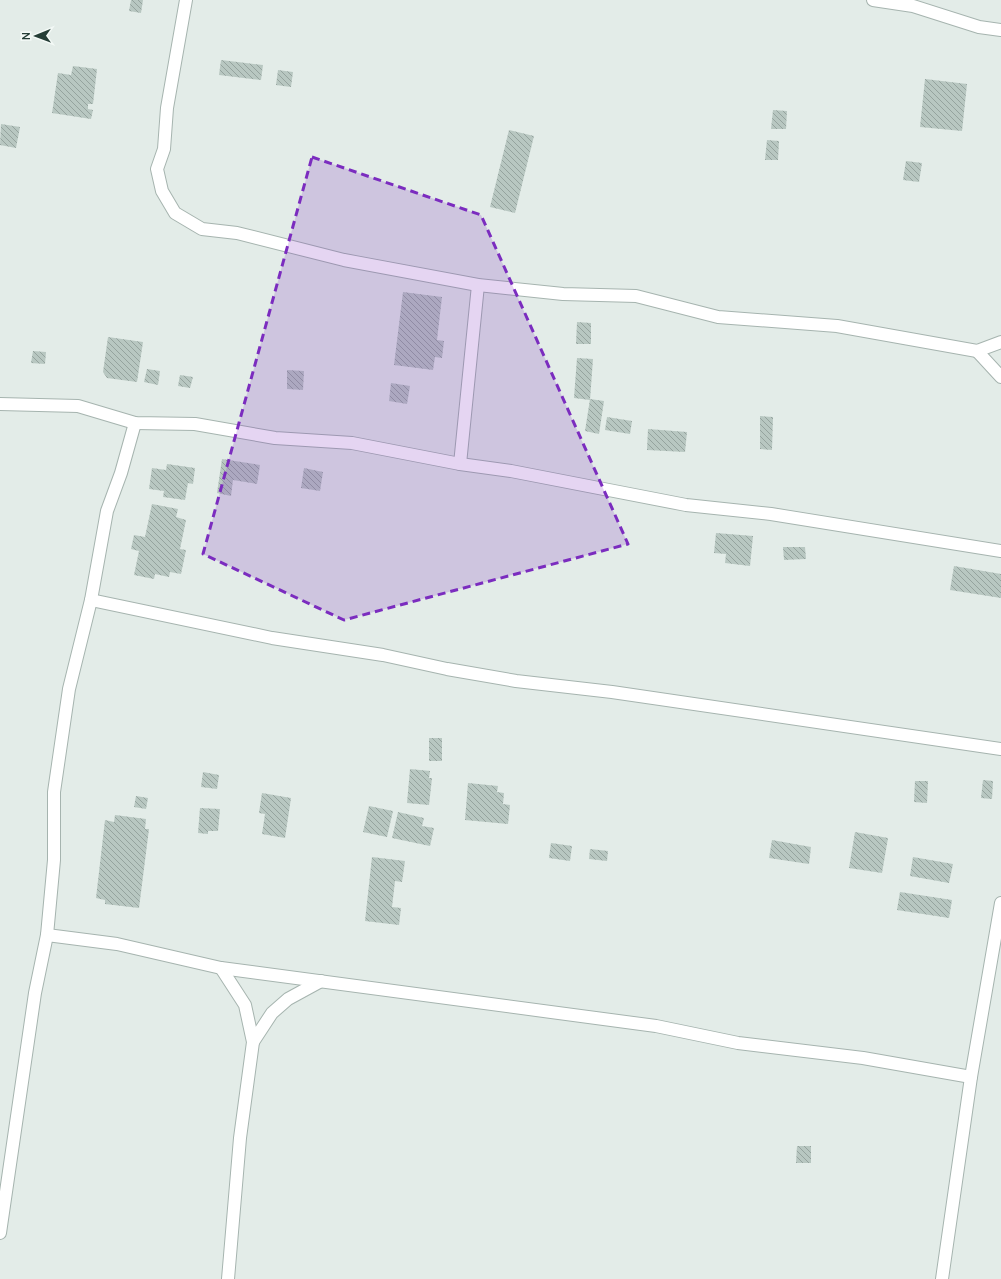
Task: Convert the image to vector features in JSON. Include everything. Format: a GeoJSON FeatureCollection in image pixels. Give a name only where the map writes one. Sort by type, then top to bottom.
{"type":"FeatureCollection","features":[{"type":"Feature","properties":{"kind":"street"},"geometry":{"type":"LineString","coordinates":[[186,0],[167,108],[164,148],[156,169],[162,191],[175,213],[202,229],[237,233],[344,260],[478,285],[563,294],[636,296],[718,317],[837,326],[977,351],[1001,342]]}},
{"type":"Feature","properties":{"kind":"street"},"geometry":{"type":"LineString","coordinates":[[873,0],[913,6],[979,27],[1001,30]]}},
{"type":"Feature","properties":{"kind":"street"},"geometry":{"type":"LineString","coordinates":[[460,464],[478,285]]}},
{"type":"Feature","properties":{"kind":"street"},"geometry":{"type":"LineString","coordinates":[[977,351],[1001,377]]}},
{"type":"Feature","properties":{"kind":"street"},"geometry":{"type":"LineString","coordinates":[[0,404],[78,406],[135,423],[195,424],[276,438],[352,443],[460,464],[512,471],[686,505],[771,514],[1001,550]]}},
{"type":"Feature","properties":{"kind":"street"},"geometry":{"type":"LineString","coordinates":[[0,1233],[35,993],[47,936],[54,860],[54,792],[69,690],[91,600],[107,511],[121,473],[135,423]]}},
{"type":"Feature","properties":{"kind":"street"},"geometry":{"type":"LineString","coordinates":[[91,600],[272,638],[383,655],[447,669],[516,681],[612,692],[1001,749]]}},
{"type":"Feature","properties":{"kind":"street"},"geometry":{"type":"LineString","coordinates":[[942,1279],[971,1077],[1001,903]]}},
{"type":"Feature","properties":{"kind":"street"},"geometry":{"type":"LineString","coordinates":[[47,936],[117,944],[221,968],[656,1026],[738,1043],[863,1058],[971,1077]]}},
{"type":"Feature","properties":{"kind":"street"},"geometry":{"type":"LineString","coordinates":[[221,968],[245,1005],[253,1042],[240,1138],[228,1279]]}},
{"type":"Feature","properties":{"kind":"street"},"geometry":{"type":"LineString","coordinates":[[253,1042],[272,1013],[288,999],[321,981]]}},
{"type":"Feature","properties":{"kind":"highlighted area"},"geometry":{"type":"Polygon","coordinates":[[[312,157],[481,215],[628,544],[344,620],[203,554],[312,157]]]}},
{"type":"Feature","properties":{"kind":"building"},"geometry":{"type":"Polygon","coordinates":[[[131,0],[143,0],[141,13],[129,11],[131,0]]]}},
{"type":"Feature","properties":{"kind":"building"},"geometry":{"type":"Polygon","coordinates":[[[221,60],[263,65],[261,80],[219,75],[221,60]]]}},
{"type":"Feature","properties":{"kind":"building"},"geometry":{"type":"Polygon","coordinates":[[[73,66],[97,69],[93,104],[88,104],[88,109],[93,110],[91,119],[52,113],[58,73],[71,75],[73,66]]]}},
{"type":"Feature","properties":{"kind":"building"},"geometry":{"type":"Polygon","coordinates":[[[278,70],[293,72],[291,87],[276,85],[278,70]]]}},
{"type":"Feature","properties":{"kind":"building"},"geometry":{"type":"Polygon","coordinates":[[[925,79],[967,84],[962,131],[920,127],[925,79]]]}},
{"type":"Feature","properties":{"kind":"building"},"geometry":{"type":"Polygon","coordinates":[[[773,110],[787,111],[786,129],[771,129],[773,110]]]}},
{"type":"Feature","properties":{"kind":"building"},"geometry":{"type":"Polygon","coordinates":[[[1,124],[20,127],[16,148],[0,145],[1,124]]]}},
{"type":"Feature","properties":{"kind":"building"},"geometry":{"type":"Polygon","coordinates":[[[509,130],[534,136],[515,213],[490,207],[509,130]]]}},
{"type":"Feature","properties":{"kind":"building"},"geometry":{"type":"Polygon","coordinates":[[[767,140],[779,141],[778,160],[765,160],[767,140]]]}},
{"type":"Feature","properties":{"kind":"building"},"geometry":{"type":"Polygon","coordinates":[[[906,161],[922,163],[919,182],[903,180],[906,161]]]}},
{"type":"Feature","properties":{"kind":"building"},"geometry":{"type":"Polygon","coordinates":[[[403,292],[442,297],[437,340],[444,341],[442,358],[435,357],[433,370],[394,365],[403,292]]]}},
{"type":"Feature","properties":{"kind":"building"},"geometry":{"type":"Polygon","coordinates":[[[577,322],[591,323],[591,344],[576,344],[577,322]]]}},
{"type":"Feature","properties":{"kind":"building"},"geometry":{"type":"Polygon","coordinates":[[[108,337],[143,342],[137,382],[107,378],[103,372],[108,337]]]}},
{"type":"Feature","properties":{"kind":"building"},"geometry":{"type":"Polygon","coordinates":[[[33,351],[46,352],[45,364],[31,363],[33,351]]]}},
{"type":"Feature","properties":{"kind":"building"},"geometry":{"type":"Polygon","coordinates":[[[577,358],[593,359],[590,400],[574,398],[577,358]]]}},
{"type":"Feature","properties":{"kind":"building"},"geometry":{"type":"Polygon","coordinates":[[[147,369],[160,371],[158,385],[144,382],[147,369]]]}},
{"type":"Feature","properties":{"kind":"building"},"geometry":{"type":"Polygon","coordinates":[[[287,370],[304,371],[303,390],[287,389],[287,370]]]}},
{"type":"Feature","properties":{"kind":"building"},"geometry":{"type":"Polygon","coordinates":[[[180,375],[193,377],[190,388],[178,386],[180,375]]]}},
{"type":"Feature","properties":{"kind":"building"},"geometry":{"type":"Polygon","coordinates":[[[391,383],[410,386],[407,404],[389,401],[391,383]]]}},
{"type":"Feature","properties":{"kind":"building"},"geometry":{"type":"Polygon","coordinates":[[[590,399],[604,401],[599,434],[585,431],[590,399]]]}},
{"type":"Feature","properties":{"kind":"building"},"geometry":{"type":"Polygon","coordinates":[[[760,416],[773,417],[772,450],[760,449],[760,416]]]}},
{"type":"Feature","properties":{"kind":"building"},"geometry":{"type":"Polygon","coordinates":[[[607,417],[632,421],[630,434],[605,430],[607,417]]]}},
{"type":"Feature","properties":{"kind":"building"},"geometry":{"type":"Polygon","coordinates":[[[648,429],[687,432],[685,452],[647,450],[648,429]]]}},
{"type":"Feature","properties":{"kind":"building"},"geometry":{"type":"Polygon","coordinates":[[[222,459],[260,465],[257,484],[233,480],[231,496],[217,493],[222,459]]]}},
{"type":"Feature","properties":{"kind":"building"},"geometry":{"type":"Polygon","coordinates":[[[167,464],[195,468],[193,484],[188,483],[185,500],[163,497],[164,491],[149,489],[152,468],[166,470],[167,464]]]}},
{"type":"Feature","properties":{"kind":"building"},"geometry":{"type":"Polygon","coordinates":[[[304,468],[323,472],[320,491],[301,488],[304,468]]]}},
{"type":"Feature","properties":{"kind":"building"},"geometry":{"type":"Polygon","coordinates":[[[152,504],[178,509],[176,517],[186,520],[180,549],[186,550],[181,574],[170,572],[169,577],[155,574],[154,579],[134,575],[139,551],[131,549],[134,535],[145,537],[152,504]]]}},
{"type":"Feature","properties":{"kind":"building"},"geometry":{"type":"Polygon","coordinates":[[[716,533],[753,536],[750,566],[725,563],[726,554],[714,553],[716,533]]]}},
{"type":"Feature","properties":{"kind":"building"},"geometry":{"type":"Polygon","coordinates":[[[783,547],[805,547],[806,559],[784,560],[783,547]]]}},
{"type":"Feature","properties":{"kind":"building"},"geometry":{"type":"Polygon","coordinates":[[[954,566],[1001,574],[1001,598],[950,590],[954,566]]]}},
{"type":"Feature","properties":{"kind":"building"},"geometry":{"type":"Polygon","coordinates":[[[429,738],[442,738],[442,761],[429,761],[429,738]]]}},
{"type":"Feature","properties":{"kind":"building"},"geometry":{"type":"Polygon","coordinates":[[[410,769],[430,771],[429,778],[432,778],[429,805],[407,803],[410,769]]]}},
{"type":"Feature","properties":{"kind":"building"},"geometry":{"type":"Polygon","coordinates":[[[203,772],[219,775],[217,789],[201,787],[203,772]]]}},
{"type":"Feature","properties":{"kind":"building"},"geometry":{"type":"Polygon","coordinates":[[[983,780],[993,781],[992,799],[981,798],[983,780]]]}},
{"type":"Feature","properties":{"kind":"building"},"geometry":{"type":"Polygon","coordinates":[[[915,781],[928,781],[927,803],[914,802],[915,781]]]}},
{"type":"Feature","properties":{"kind":"building"},"geometry":{"type":"Polygon","coordinates":[[[468,783],[498,786],[497,792],[504,793],[503,804],[510,805],[508,824],[465,820],[468,783]]]}},
{"type":"Feature","properties":{"kind":"building"},"geometry":{"type":"Polygon","coordinates":[[[262,793],[291,798],[285,838],[262,834],[265,814],[259,813],[262,793]]]}},
{"type":"Feature","properties":{"kind":"building"},"geometry":{"type":"Polygon","coordinates":[[[136,796],[148,798],[146,809],[134,807],[136,796]]]}},
{"type":"Feature","properties":{"kind":"building"},"geometry":{"type":"Polygon","coordinates":[[[369,806],[393,811],[387,837],[363,832],[369,806]]]}},
{"type":"Feature","properties":{"kind":"building"},"geometry":{"type":"Polygon","coordinates":[[[200,808],[220,809],[218,831],[208,831],[208,834],[198,833],[200,808]]]}},
{"type":"Feature","properties":{"kind":"building"},"geometry":{"type":"Polygon","coordinates":[[[398,812],[424,818],[422,826],[434,828],[430,846],[392,838],[398,812]]]}},
{"type":"Feature","properties":{"kind":"building"},"geometry":{"type":"Polygon","coordinates":[[[115,815],[146,819],[145,829],[149,829],[139,908],[105,904],[105,900],[96,898],[105,820],[114,822],[115,815]]]}},
{"type":"Feature","properties":{"kind":"building"},"geometry":{"type":"Polygon","coordinates":[[[855,832],[888,838],[882,873],[849,868],[855,832]]]}},
{"type":"Feature","properties":{"kind":"building"},"geometry":{"type":"Polygon","coordinates":[[[772,840],[811,847],[809,864],[769,858],[772,840]]]}},
{"type":"Feature","properties":{"kind":"building"},"geometry":{"type":"Polygon","coordinates":[[[551,843],[572,846],[570,861],[549,858],[551,843]]]}},
{"type":"Feature","properties":{"kind":"building"},"geometry":{"type":"Polygon","coordinates":[[[590,849],[608,851],[607,861],[589,859],[590,849]]]}},
{"type":"Feature","properties":{"kind":"building"},"geometry":{"type":"Polygon","coordinates":[[[372,857],[405,861],[402,882],[395,881],[392,907],[401,908],[399,925],[365,921],[372,857]]]}},
{"type":"Feature","properties":{"kind":"building"},"geometry":{"type":"Polygon","coordinates":[[[913,857],[953,864],[949,883],[910,876],[913,857]]]}},
{"type":"Feature","properties":{"kind":"building"},"geometry":{"type":"Polygon","coordinates":[[[900,892],[952,900],[949,918],[897,910],[900,892]]]}},
{"type":"Feature","properties":{"kind":"building"},"geometry":{"type":"Polygon","coordinates":[[[797,1146],[811,1146],[811,1163],[796,1163],[797,1146]]]}}]}
